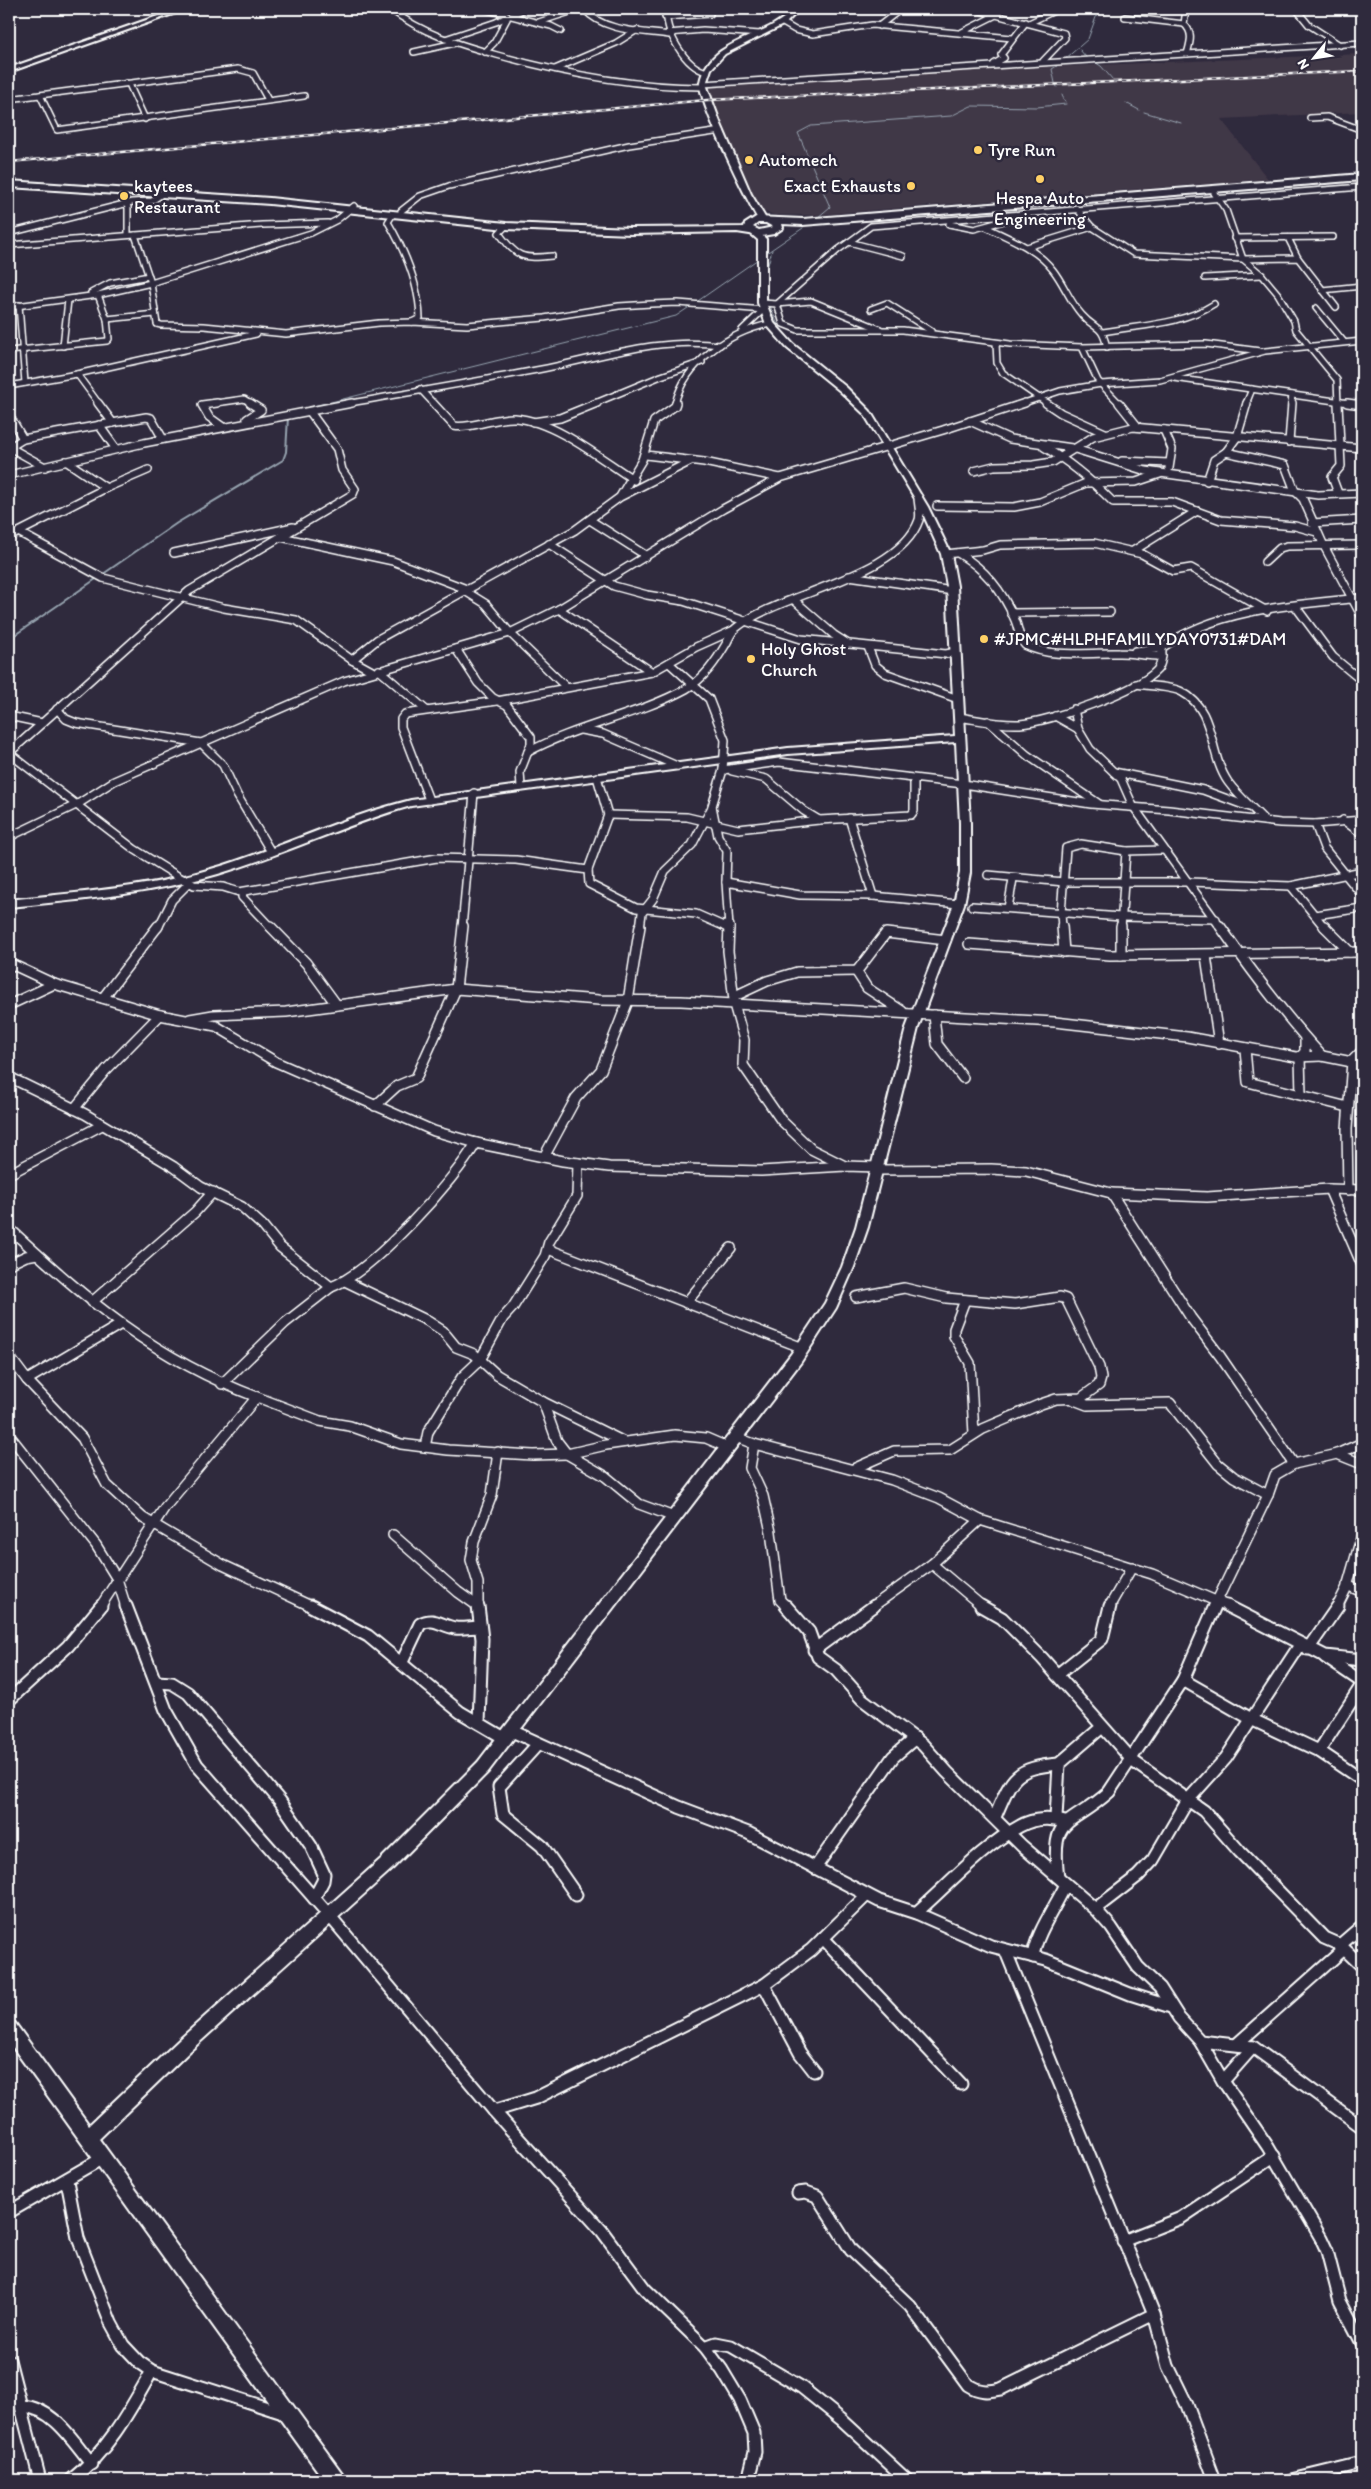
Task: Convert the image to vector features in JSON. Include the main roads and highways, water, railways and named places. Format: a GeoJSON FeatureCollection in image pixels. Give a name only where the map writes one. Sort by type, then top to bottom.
{"type":"FeatureCollection","features":[{"type":"Feature","properties":{"kind":"highway"},"geometry":{"type":"LineString","coordinates":[[9,183],[352,207],[506,226],[613,230],[737,229],[920,212],[936,206],[956,210],[1217,196],[1362,178]]}},
{"type":"Feature","properties":{"kind":"highway"},"geometry":{"type":"LineString","coordinates":[[317,206],[331,210],[336,220],[357,212],[373,212],[594,227],[752,227],[1073,204],[1362,178]]}},
{"type":"Feature","properties":{"kind":"highway"},"geometry":{"type":"LineString","coordinates":[[160,193],[317,206],[352,207],[373,212]]}},
{"type":"Feature","properties":{"kind":"waterway"},"geometry":{"type":"LineString","coordinates":[[1064,60],[1088,39],[1099,9]]}},
{"type":"Feature","properties":{"kind":"waterway"},"geometry":{"type":"LineString","coordinates":[[1080,50],[1086,57]]}},
{"type":"Feature","properties":{"kind":"waterway"},"geometry":{"type":"LineString","coordinates":[[1093,61],[1101,66],[1113,80]]}},
{"type":"Feature","properties":{"kind":"waterway"},"geometry":{"type":"LineString","coordinates":[[1055,83],[1052,69],[1060,64]]}},
{"type":"Feature","properties":{"kind":"waterway"},"geometry":{"type":"LineString","coordinates":[[1062,95],[1065,102]]}},
{"type":"Feature","properties":{"kind":"waterway"},"geometry":{"type":"LineString","coordinates":[[1126,103],[1139,110]]}},
{"type":"Feature","properties":{"kind":"waterway"},"geometry":{"type":"LineString","coordinates":[[817,218],[830,207],[798,133],[811,126],[951,116],[971,106],[1037,107],[1066,104]]}},
{"type":"Feature","properties":{"kind":"waterway"},"geometry":{"type":"LineString","coordinates":[[1144,112],[1181,123]]}},
{"type":"Feature","properties":{"kind":"waterway"},"geometry":{"type":"LineString","coordinates":[[765,254],[803,228]]}},
{"type":"Feature","properties":{"kind":"waterway"},"geometry":{"type":"LineString","coordinates":[[765,276],[772,250]]}},
{"type":"Feature","properties":{"kind":"waterway"},"geometry":{"type":"LineString","coordinates":[[695,303],[761,257]]}},
{"type":"Feature","properties":{"kind":"waterway"},"geometry":{"type":"LineString","coordinates":[[766,289],[768,301],[778,325]]}},
{"type":"Feature","properties":{"kind":"waterway"},"geometry":{"type":"LineString","coordinates":[[323,404],[676,316],[691,306]]}},
{"type":"Feature","properties":{"kind":"waterway"},"geometry":{"type":"LineString","coordinates":[[303,409],[328,403]]}},
{"type":"Feature","properties":{"kind":"waterway"},"geometry":{"type":"LineString","coordinates":[[9,639],[177,523],[283,460],[286,452],[288,417]]}},
{"type":"Feature","properties":{"kind":"railway"},"geometry":{"type":"LineString","coordinates":[[9,162],[707,100],[1362,71]]}},
{"type":"Feature","properties":{"kind":"place","name":"Tyre Run"},"geometry":{"type":"Point","coordinates":[978,150]}},
{"type":"Feature","properties":{"kind":"place","name":"Automech"},"geometry":{"type":"Point","coordinates":[749,160]}},
{"type":"Feature","properties":{"kind":"place","name":"Hespa Auto Engineering"},"geometry":{"type":"Point","coordinates":[1040,179]}},
{"type":"Feature","properties":{"kind":"place","name":"Exact Exhausts"},"geometry":{"type":"Point","coordinates":[911,186]}},
{"type":"Feature","properties":{"kind":"place","name":"kaytees Restaurant"},"geometry":{"type":"Point","coordinates":[124,196]}},
{"type":"Feature","properties":{"kind":"place","name":"#JPMC#HLPHFAMILYDAY0731#DAM"},"geometry":{"type":"Point","coordinates":[984,639]}},
{"type":"Feature","properties":{"kind":"place","name":"Holy Ghost Church"},"geometry":{"type":"Point","coordinates":[751,659]}}]}
